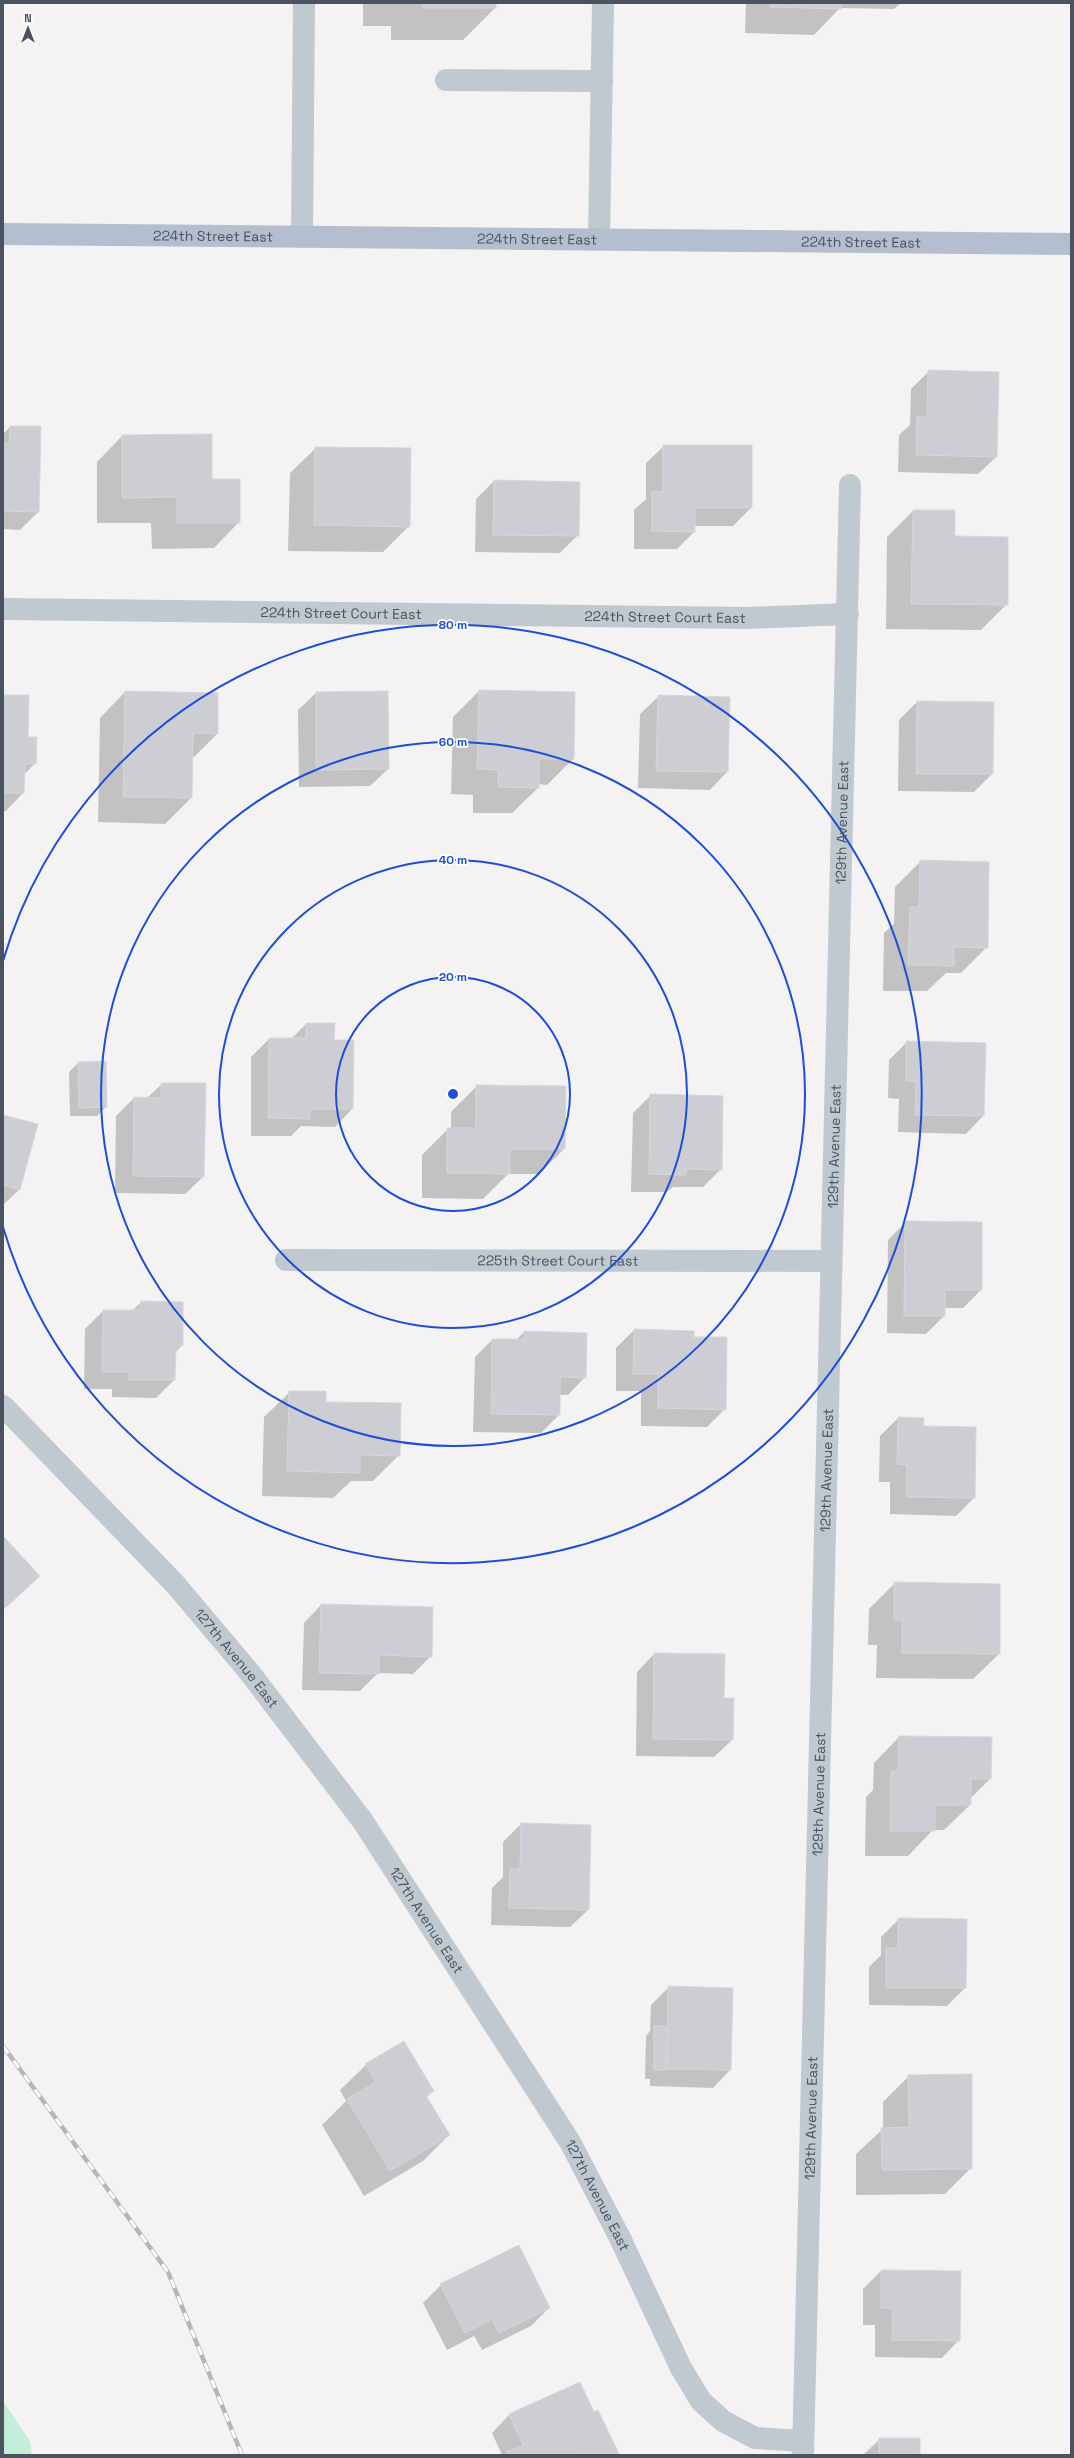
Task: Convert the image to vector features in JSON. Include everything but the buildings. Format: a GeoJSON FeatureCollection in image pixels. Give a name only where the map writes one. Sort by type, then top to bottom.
{"type":"FeatureCollection","features":[{"type":"Feature","properties":{"kind":"main road","name":"224th Street East"},"geometry":{"type":"LineString","coordinates":[[3,234],[1071,244]]}},
{"type":"Feature","properties":{"kind":"street"},"geometry":{"type":"LineString","coordinates":[[302,237],[304,3]]}},
{"type":"Feature","properties":{"kind":"street"},"geometry":{"type":"LineString","coordinates":[[599,239],[603,3]]}},
{"type":"Feature","properties":{"kind":"street"},"geometry":{"type":"LineString","coordinates":[[446,80],[602,81]]}},
{"type":"Feature","properties":{"kind":"street","name":"129th Avenue East"},"geometry":{"type":"LineString","coordinates":[[803,2448],[850,485]]}},
{"type":"Feature","properties":{"kind":"street","name":"224th Street Court East"},"geometry":{"type":"LineString","coordinates":[[3,609],[748,618],[848,614]]}},
{"type":"Feature","properties":{"kind":"street","name":"225th Street Court East"},"geometry":{"type":"LineString","coordinates":[[286,1260],[831,1261]]}},
{"type":"Feature","properties":{"kind":"street","name":"127th Avenue East"},"geometry":{"type":"LineString","coordinates":[[3,1406],[175,1584],[250,1673],[362,1820],[570,2142],[620,2238],[681,2368],[701,2401],[724,2422],[755,2438],[803,2448]]}},
{"type":"Feature","properties":{"kind":"green space"},"geometry":{"type":"Polygon","coordinates":[[[3,2401],[30,2441],[32,2455],[3,2455],[3,2401]]]}},
{"type":"Feature","properties":{"kind":"railway"},"geometry":{"type":"LineString","coordinates":[[3,2046],[168,2272],[242,2455]]}}]}
